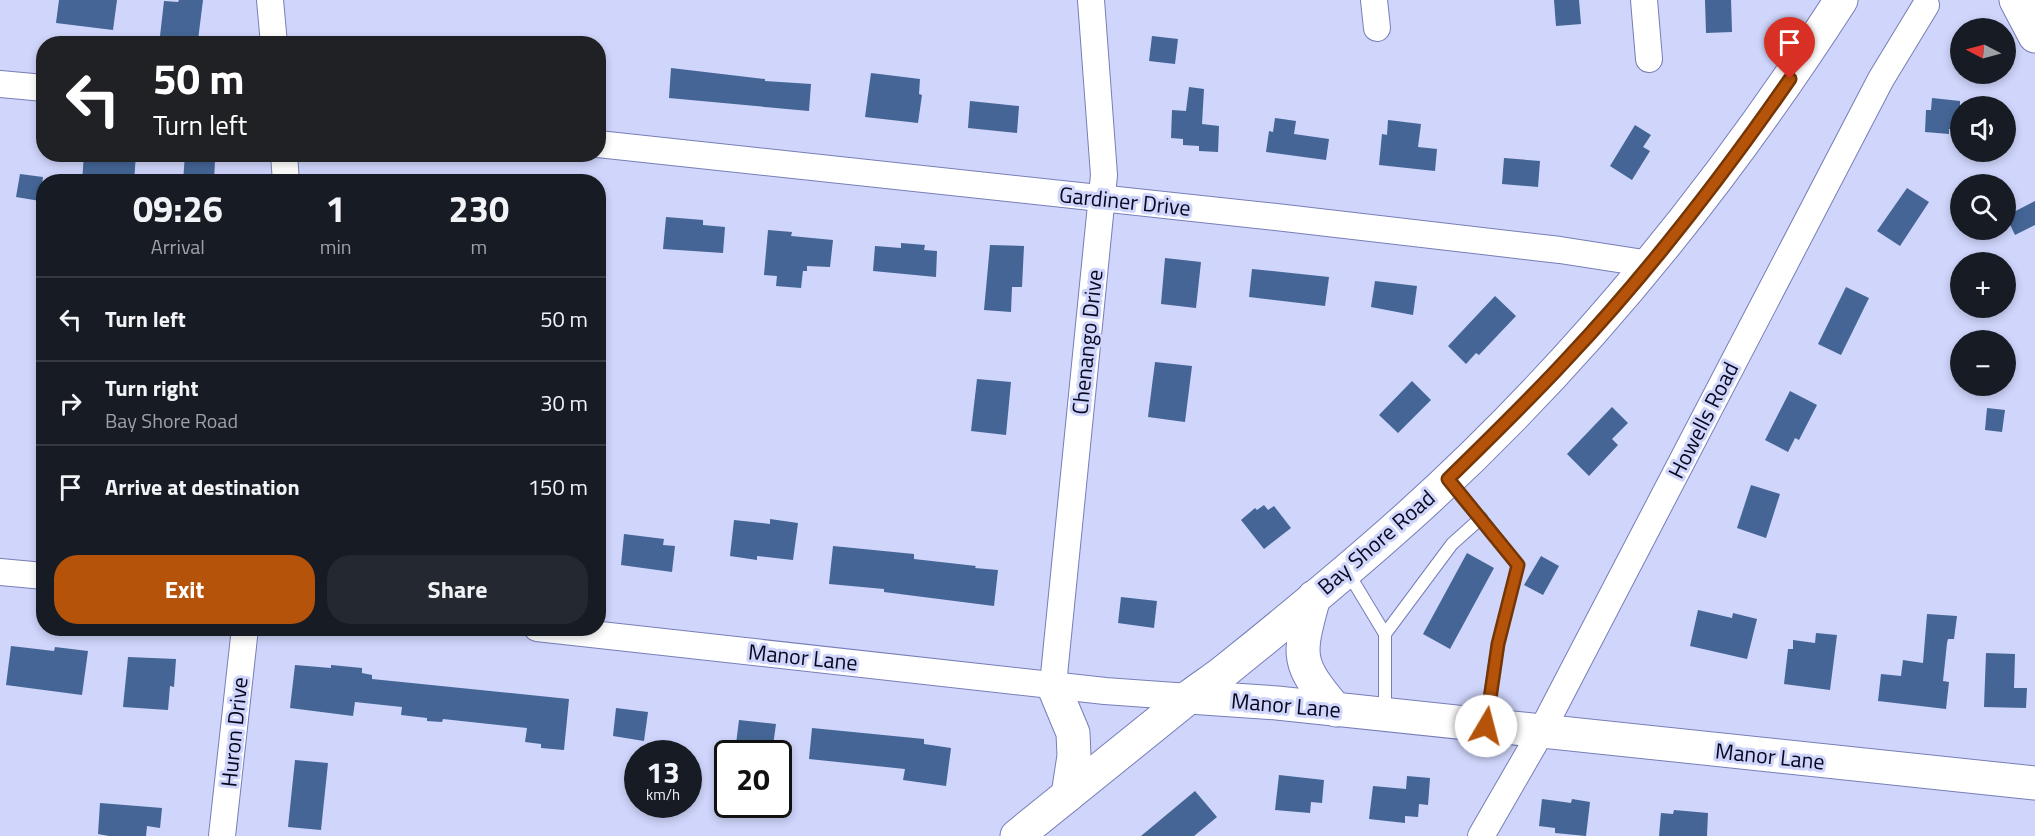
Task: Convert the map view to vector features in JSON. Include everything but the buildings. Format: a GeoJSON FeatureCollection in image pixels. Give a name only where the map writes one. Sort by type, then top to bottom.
{"type":"FeatureCollection","features":[{"type":"Feature","properties":{"kind":"main road","name":"Bay Shore Road"},"geometry":{"type":"LineString","coordinates":[[1017,836],[1227,669],[1408,517],[1567,359],[1650,264],[1725,170],[1841,0]]}},
{"type":"Feature","properties":{"kind":"main road"},"geometry":{"type":"LineString","coordinates":[[2016,0],[2035,36]]}},
{"type":"Feature","properties":{"kind":"main road"},"geometry":{"type":"LineString","coordinates":[[1314,597],[1303,641],[1303,661],[1314,684],[1336,710]]}},
{"type":"Feature","properties":{"kind":"main road"},"geometry":{"type":"LineString","coordinates":[[1053,685],[1073,733],[1074,756],[1068,795]]}},
{"type":"Feature","properties":{"kind":"main road","name":"Manor Lane"},"geometry":{"type":"LineString","coordinates":[[1189,697],[1336,710],[2035,783]]}},
{"type":"Feature","properties":{"kind":"street"},"geometry":{"type":"LineString","coordinates":[[270,0],[273,36]]}},
{"type":"Feature","properties":{"kind":"street","name":"Chenango Drive"},"geometry":{"type":"LineString","coordinates":[[1053,685],[1104,175],[1091,0]]}},
{"type":"Feature","properties":{"kind":"street"},"geometry":{"type":"LineString","coordinates":[[1374,0],[1377,28]]}},
{"type":"Feature","properties":{"kind":"street"},"geometry":{"type":"LineString","coordinates":[[1644,0],[1649,58]]}},
{"type":"Feature","properties":{"kind":"street","name":"Howells Road"},"geometry":{"type":"LineString","coordinates":[[1481,836],[1541,732],[1875,89],[1926,5]]}},
{"type":"Feature","properties":{"kind":"street"},"geometry":{"type":"LineString","coordinates":[[0,84],[36,87]]}},
{"type":"Feature","properties":{"kind":"street","name":"Gardiner Drive"},"geometry":{"type":"LineString","coordinates":[[606,145],[772,161],[1536,247],[1650,264]]}},
{"type":"Feature","properties":{"kind":"street"},"geometry":{"type":"LineString","coordinates":[[0,572],[36,575]]}},
{"type":"Feature","properties":{"kind":"street","name":"Huron Drive"},"geometry":{"type":"LineString","coordinates":[[222,836],[244,636]]}},
{"type":"Feature","properties":{"kind":"street","name":"Manor Lane"},"geometry":{"type":"LineString","coordinates":[[606,636],[1141,695],[1189,697]]}},
{"type":"Feature","properties":{"kind":"lane"},"geometry":{"type":"LineString","coordinates":[[1448,479],[1518,565],[1498,644],[1486,726]]}},
{"type":"Feature","properties":{"kind":"lane"},"geometry":{"type":"LineString","coordinates":[[1385,634],[1452,544],[1481,518]]}},
{"type":"Feature","properties":{"kind":"lane"},"geometry":{"type":"LineString","coordinates":[[1346,570],[1385,634],[1385,715]]}},
{"type":"Feature","properties":{"kind":"route"},"geometry":{"type":"LineString","coordinates":[[1486,726],[1498,644],[1518,565],[1448,479],[1508,421],[1624,295],[1725,170],[1790,79]]}}]}
